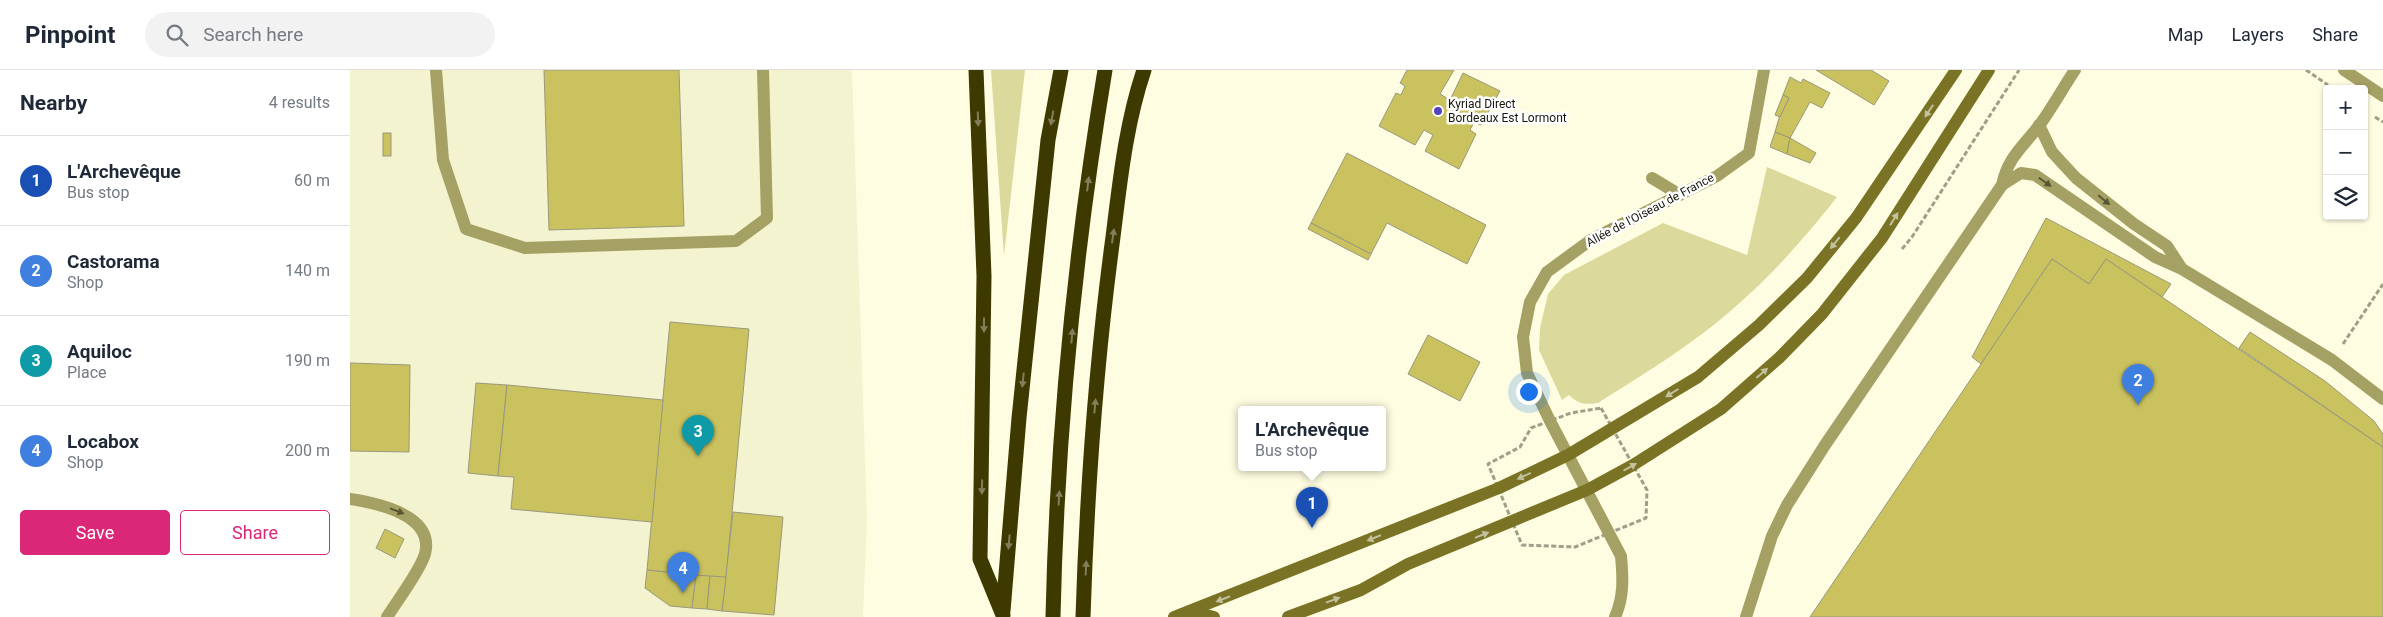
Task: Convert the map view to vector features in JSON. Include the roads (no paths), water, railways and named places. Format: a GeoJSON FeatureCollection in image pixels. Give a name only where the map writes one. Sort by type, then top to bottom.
{"type":"FeatureCollection","features":[{"type":"Feature","properties":{"kind":"highway"},"geometry":{"type":"LineString","coordinates":[[976,70],[984,276],[980,559],[1003,615],[1019,418],[1046,159],[1061,70]]}},
{"type":"Feature","properties":{"kind":"highway"},"geometry":{"type":"LineString","coordinates":[[1053,617],[1064,424],[1076,284],[1092,148],[1105,70]]}},
{"type":"Feature","properties":{"kind":"highway"},"geometry":{"type":"LineString","coordinates":[[1083,617],[1093,425],[1106,284],[1124,153],[1144,70]]}},
{"type":"Feature","properties":{"kind":"main road"},"geometry":{"type":"LineString","coordinates":[[1174,617],[1498,488],[1568,455],[1698,377],[1759,325],[1800,285],[1856,218],[1956,70]]}},
{"type":"Feature","properties":{"kind":"main road"},"geometry":{"type":"LineString","coordinates":[[1288,617],[1361,590],[1408,564],[1587,490],[1633,465],[1721,410],[1779,358],[1822,314],[1882,238],[1988,70]]}},
{"type":"Feature","properties":{"kind":"main road"},"geometry":{"type":"LineString","coordinates":[[1190,611],[1214,617]]}},
{"type":"Feature","properties":{"kind":"street"},"geometry":{"type":"LineString","coordinates":[[436,70],[443,160],[466,229],[525,248],[736,241],[767,218],[762,70]]}},
{"type":"Feature","properties":{"kind":"street","name":"Allée de l'Oiseau de France"},"geometry":{"type":"LineString","coordinates":[[1614,617],[1620,606],[1623,580],[1621,556],[1527,373],[1523,337],[1530,302],[1547,272],[1592,239],[1717,176],[1749,153],[1764,70]]}},
{"type":"Feature","properties":{"kind":"street"},"geometry":{"type":"LineString","coordinates":[[1746,617],[1772,536],[1787,505],[1824,445],[2002,185],[2005,170],[2022,143],[2040,125],[2075,70]]}},
{"type":"Feature","properties":{"kind":"street"},"geometry":{"type":"LineString","coordinates":[[2344,70],[2383,96]]}},
{"type":"Feature","properties":{"kind":"street"},"geometry":{"type":"LineString","coordinates":[[2040,125],[2052,152],[2076,178],[2134,224],[2168,246],[2182,269]]}},
{"type":"Feature","properties":{"kind":"street"},"geometry":{"type":"LineString","coordinates":[[2002,185],[2021,173],[2035,175],[2155,257],[2182,269],[2332,360],[2383,399]]}},
{"type":"Feature","properties":{"kind":"street"},"geometry":{"type":"LineString","coordinates":[[1652,178],[1680,194]]}},
{"type":"Feature","properties":{"kind":"street"},"geometry":{"type":"LineString","coordinates":[[350,499],[388,508],[410,516],[423,532],[425,553],[387,617]]}},
{"type":"Feature","properties":{"kind":"place","name":"Kyriad Direct Bordeaux Est Lormont"},"geometry":{"type":"Point","coordinates":[1438,111]}},
{"type":"Feature","properties":{"kind":"place","name":"Castorama"},"geometry":{"type":"Point","coordinates":[2138,405]}},
{"type":"Feature","properties":{"kind":"place","name":"Aquiloc"},"geometry":{"type":"Point","coordinates":[698,456]}},
{"type":"Feature","properties":{"kind":"place","name":"L'Archevêque"},"geometry":{"type":"Point","coordinates":[1312,528]}},
{"type":"Feature","properties":{"kind":"place","name":"Locabox"},"geometry":{"type":"Point","coordinates":[683,593]}}]}
